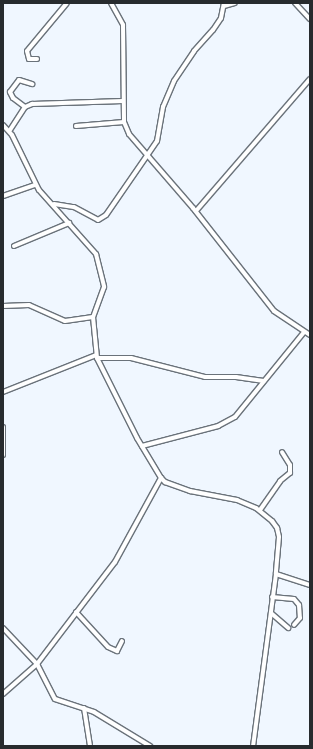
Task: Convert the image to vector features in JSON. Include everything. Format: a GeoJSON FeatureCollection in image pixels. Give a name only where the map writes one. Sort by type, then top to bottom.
{"type":"FeatureCollection","features":[{"type":"Feature","properties":{"kind":"street"},"geometry":{"type":"LineString","coordinates":[[37,59],[29,59],[27,51],[67,3]]}},
{"type":"Feature","properties":{"kind":"street"},"geometry":{"type":"LineString","coordinates":[[111,3],[123,26],[124,122],[129,134],[196,211],[274,311],[310,335]]}},
{"type":"Feature","properties":{"kind":"street"},"geometry":{"type":"LineString","coordinates":[[54,204],[74,206],[95,219],[102,219],[148,155],[159,136],[163,107],[174,81],[194,51],[213,30],[224,4],[235,3]]}},
{"type":"Feature","properties":{"kind":"street"},"geometry":{"type":"LineString","coordinates":[[295,3],[310,18]]}},
{"type":"Feature","properties":{"kind":"street"},"geometry":{"type":"LineString","coordinates":[[196,211],[310,79]]}},
{"type":"Feature","properties":{"kind":"street"},"geometry":{"type":"LineString","coordinates":[[25,107],[13,98],[10,92],[18,80],[32,84]]}},
{"type":"Feature","properties":{"kind":"street"},"geometry":{"type":"LineString","coordinates":[[10,130],[25,107],[39,103],[123,101]]}},
{"type":"Feature","properties":{"kind":"street"},"geometry":{"type":"LineString","coordinates":[[76,126],[124,122]]}},
{"type":"Feature","properties":{"kind":"street"},"geometry":{"type":"LineString","coordinates":[[3,125],[10,130],[35,185],[54,204],[68,223],[96,254],[102,274],[104,294],[93,317],[97,356],[142,446],[161,478],[169,484],[208,496],[237,500],[260,510],[272,520],[279,537],[276,574],[253,746]]}},
{"type":"Feature","properties":{"kind":"street"},"geometry":{"type":"LineString","coordinates":[[3,196],[35,185]]}},
{"type":"Feature","properties":{"kind":"street"},"geometry":{"type":"LineString","coordinates":[[14,246],[68,223]]}},
{"type":"Feature","properties":{"kind":"street"},"geometry":{"type":"LineString","coordinates":[[3,306],[29,305],[65,321],[93,317]]}},
{"type":"Feature","properties":{"kind":"street"},"geometry":{"type":"LineString","coordinates":[[142,446],[218,426],[235,417],[304,332]]}},
{"type":"Feature","properties":{"kind":"street"},"geometry":{"type":"LineString","coordinates":[[3,392],[97,356],[131,358],[205,377],[236,377],[264,381]]}},
{"type":"Feature","properties":{"kind":"street"},"geometry":{"type":"LineString","coordinates":[[3,428],[3,455]]}},
{"type":"Feature","properties":{"kind":"street"},"geometry":{"type":"LineString","coordinates":[[260,510],[280,481],[290,472],[290,465],[282,452]]}},
{"type":"Feature","properties":{"kind":"street"},"geometry":{"type":"LineString","coordinates":[[3,694],[37,664],[120,555],[161,478]]}},
{"type":"Feature","properties":{"kind":"street"},"geometry":{"type":"LineString","coordinates":[[276,574],[310,585]]}},
{"type":"Feature","properties":{"kind":"street"},"geometry":{"type":"LineString","coordinates":[[272,597],[294,599],[299,605],[300,618],[294,625]]}},
{"type":"Feature","properties":{"kind":"street"},"geometry":{"type":"LineString","coordinates":[[76,612],[108,647],[117,651],[122,641]]}},
{"type":"Feature","properties":{"kind":"street"},"geometry":{"type":"LineString","coordinates":[[271,613],[288,628]]}},
{"type":"Feature","properties":{"kind":"street"},"geometry":{"type":"LineString","coordinates":[[3,628],[37,664],[55,698],[84,708],[150,746]]}},
{"type":"Feature","properties":{"kind":"street"},"geometry":{"type":"LineString","coordinates":[[84,708],[90,746]]}}]}
